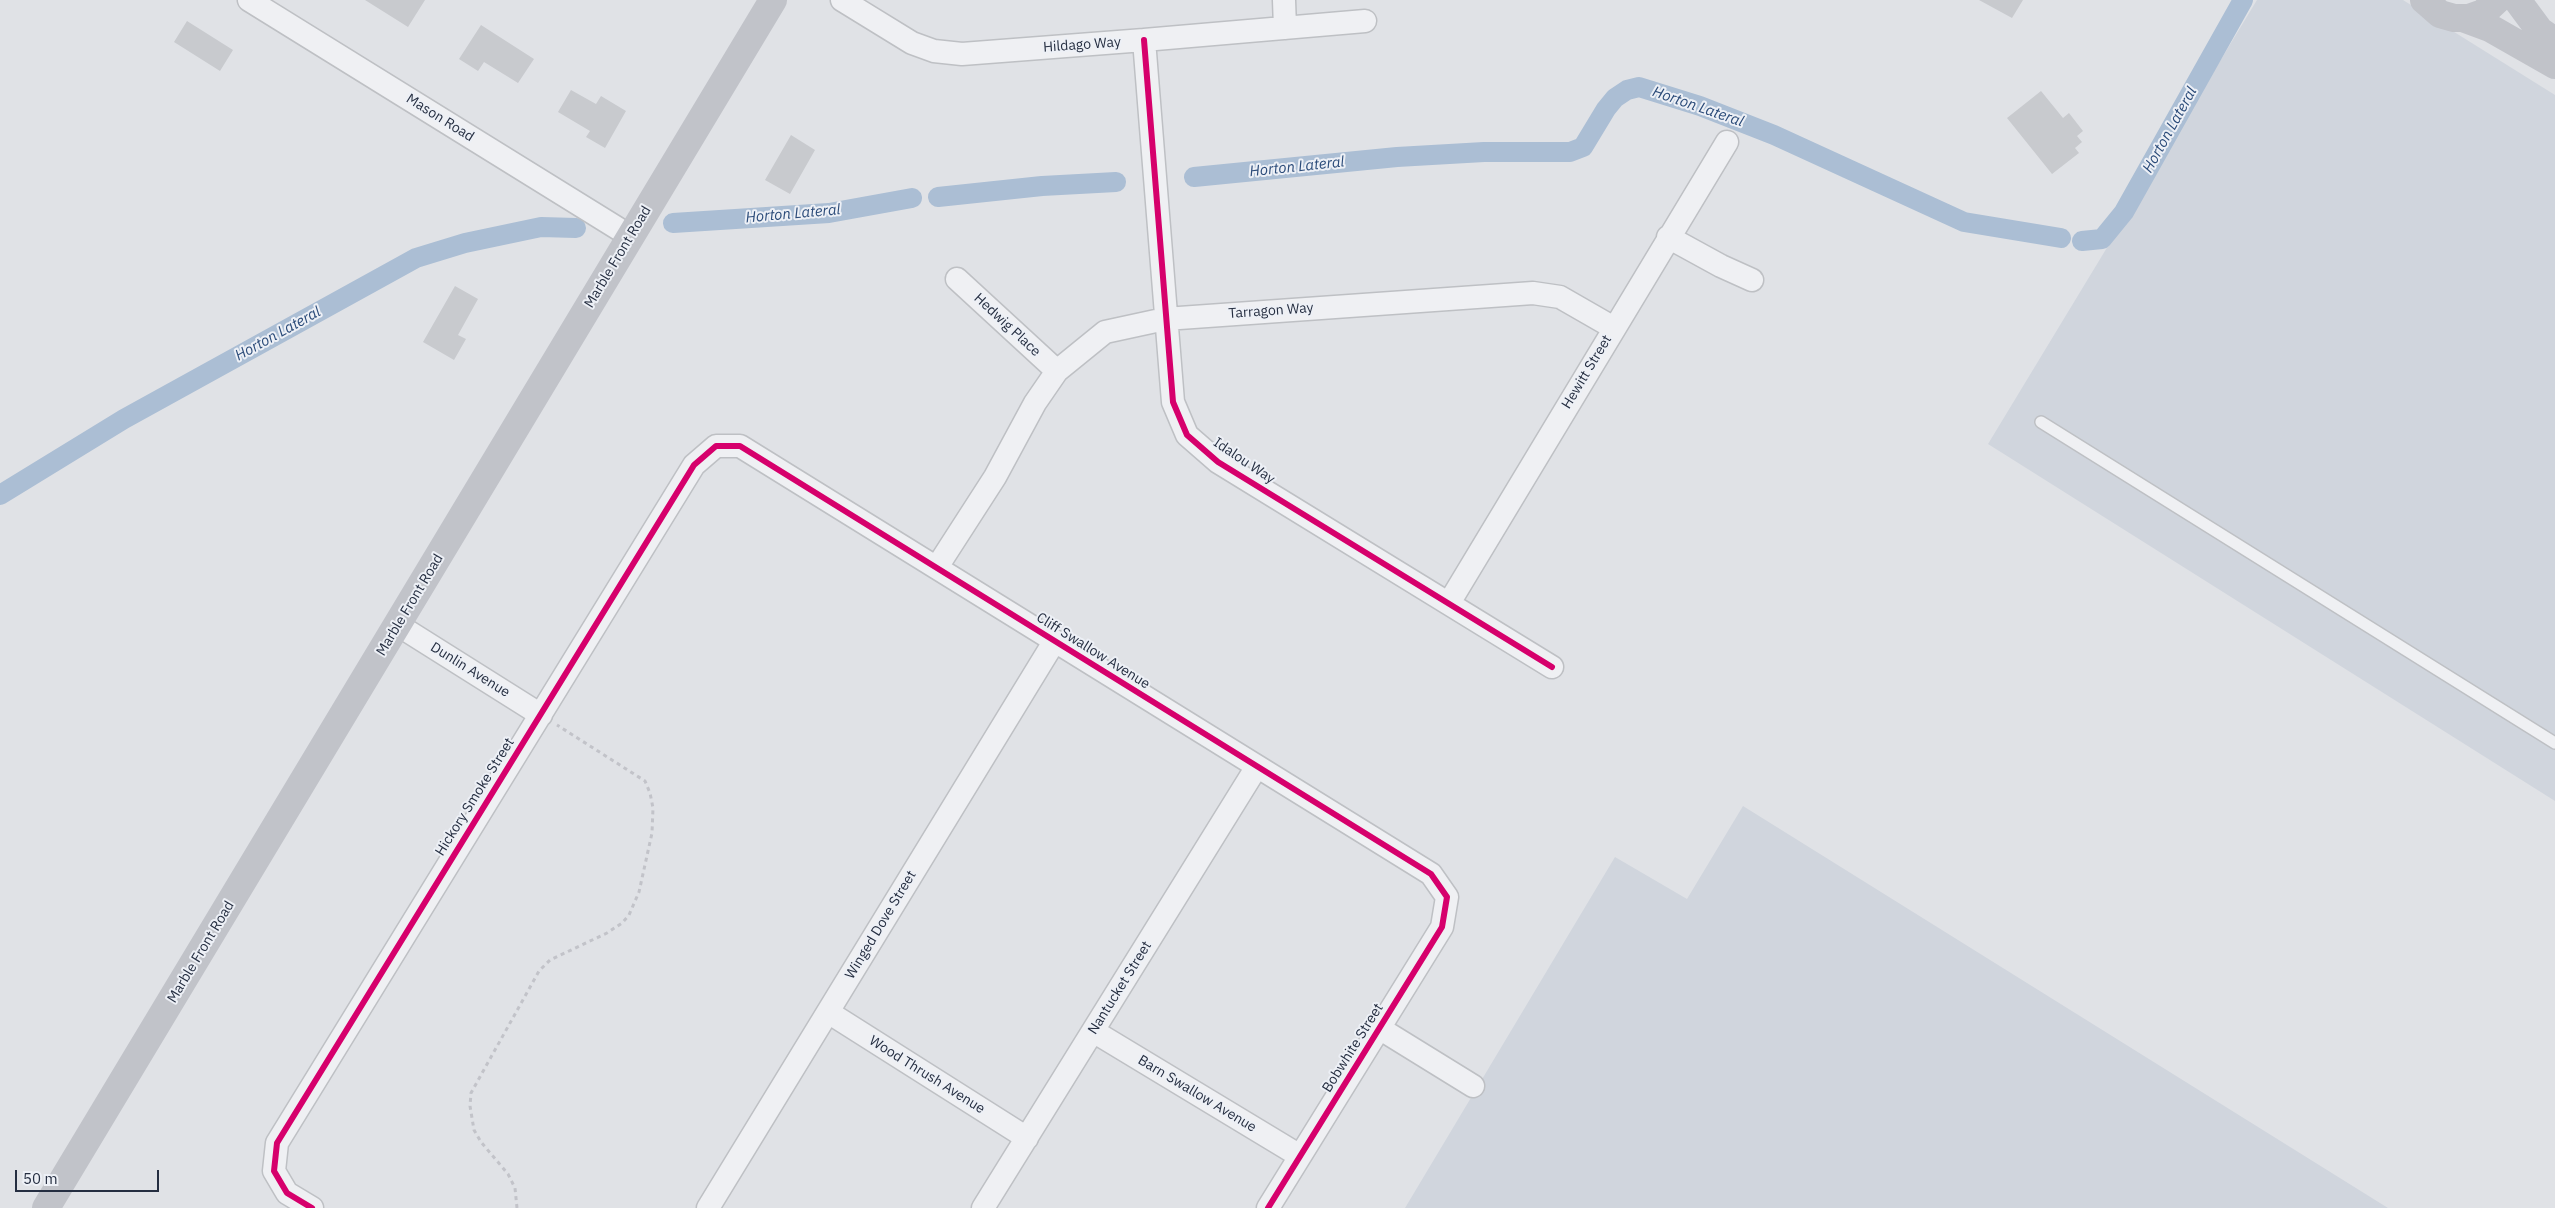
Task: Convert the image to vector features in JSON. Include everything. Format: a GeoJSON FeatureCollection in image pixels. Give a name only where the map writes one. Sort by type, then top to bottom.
{"type":"FeatureCollection","features":[{"type":"Feature","properties":{"kind":"street","name":"Mason Road"},"geometry":{"type":"LineString","coordinates":[[249,0],[630,236]]}},
{"type":"Feature","properties":{"kind":"street","name":"Marble Front Road"},"geometry":{"type":"LineString","coordinates":[[46,1208],[772,0]]}},
{"type":"Feature","properties":{"kind":"street","name":"Hildago Way"},"geometry":{"type":"LineString","coordinates":[[842,0],[912,43],[934,51],[962,54],[1365,21]]}},
{"type":"Feature","properties":{"kind":"street"},"geometry":{"type":"LineString","coordinates":[[1284,0],[1286,28]]}},
{"type":"Feature","properties":{"kind":"street"},"geometry":{"type":"LineString","coordinates":[[2424,0],[2440,14],[2454,18],[2463,18],[2483,13],[2497,0]]}},
{"type":"Feature","properties":{"kind":"street"},"geometry":{"type":"LineString","coordinates":[[2517,0],[2540,31],[2555,41]]}},
{"type":"Feature","properties":{"kind":"street"},"geometry":{"type":"LineString","coordinates":[[2463,18],[2490,28],[2555,65]]}},
{"type":"Feature","properties":{"kind":"street","name":"Idalou Way"},"geometry":{"type":"LineString","coordinates":[[1144,40],[1173,402],[1187,435],[1218,462],[1552,667]]}},
{"type":"Feature","properties":{"kind":"street","name":"Hewitt Street"},"geometry":{"type":"LineString","coordinates":[[1449,603],[1727,142]]}},
{"type":"Feature","properties":{"kind":"street"},"geometry":{"type":"LineString","coordinates":[[1668,237],[1721,266],[1752,280]]}},
{"type":"Feature","properties":{"kind":"street","name":"Hedwig Place"},"geometry":{"type":"LineString","coordinates":[[957,279],[1057,371]]}},
{"type":"Feature","properties":{"kind":"street","name":"Tarragon Way"},"geometry":{"type":"LineString","coordinates":[[937,567],[995,477],[1035,403],[1057,371],[1105,332],[1165,319],[1533,293],[1560,297],[1614,328]]}},
{"type":"Feature","properties":{"kind":"street","name":"Cliff Swallow Avenue"},"geometry":{"type":"LineString","coordinates":[[716,446],[740,446],[937,567],[1256,768],[1432,874],[1447,896]]}},
{"type":"Feature","properties":{"kind":"street","name":"Hickory Smoke Street"},"geometry":{"type":"LineString","coordinates":[[312,1208],[288,1193],[274,1171],[277,1143],[547,718],[694,465],[716,446]]}},
{"type":"Feature","properties":{"kind":"street","name":"Dunlin Avenue"},"geometry":{"type":"LineString","coordinates":[[398,625],[547,718]]}},
{"type":"Feature","properties":{"kind":"street","name":"Winged Dove Street"},"geometry":{"type":"LineString","coordinates":[[708,1208],[1054,642]]}},
{"type":"Feature","properties":{"kind":"street","name":"Nantucket Street"},"geometry":{"type":"LineString","coordinates":[[983,1208],[1256,768]]}},
{"type":"Feature","properties":{"kind":"street","name":"Bobwhite Street"},"geometry":{"type":"LineString","coordinates":[[1268,1208],[1442,927],[1447,896]]}},
{"type":"Feature","properties":{"kind":"street","name":"Wood Thrush Avenue"},"geometry":{"type":"LineString","coordinates":[[828,1012],[1027,1138]]}},
{"type":"Feature","properties":{"kind":"street"},"geometry":{"type":"LineString","coordinates":[[1379,1028],[1473,1086]]}},
{"type":"Feature","properties":{"kind":"street","name":"Barn Swallow Avenue"},"geometry":{"type":"LineString","coordinates":[[1093,1031],[1300,1156]]}},
{"type":"Feature","properties":{"kind":"lane"},"geometry":{"type":"LineString","coordinates":[[2041,422],[2555,743]]}},
{"type":"Feature","properties":{"kind":"path"},"geometry":{"type":"LineString","coordinates":[[517,1208],[514,1188],[508,1174],[481,1142],[474,1130],[470,1106],[471,1093],[539,971],[550,960],[622,924],[629,915],[640,886],[652,833],[653,808],[645,781],[547,718]]}},
{"type":"Feature","properties":{"kind":"shaded area"},"geometry":{"type":"Polygon","coordinates":[[[2257,0],[2403,0],[2555,95],[2555,801],[1988,444],[2257,0]]]}},
{"type":"Feature","properties":{"kind":"shaded area"},"geometry":{"type":"Polygon","coordinates":[[[1743,806],[2388,1208],[1405,1208],[1615,857],[1687,899],[1743,806]]]}},
{"type":"Feature","properties":{"kind":"building"},"geometry":{"type":"Polygon","coordinates":[[[365,0],[425,0],[408,27],[365,0]]]}},
{"type":"Feature","properties":{"kind":"building"},"geometry":{"type":"Polygon","coordinates":[[[1979,0],[2023,0],[2012,18],[1979,0]]]}},
{"type":"Feature","properties":{"kind":"building"},"geometry":{"type":"Polygon","coordinates":[[[187,21],[233,50],[220,71],[174,42],[187,21]]]}},
{"type":"Feature","properties":{"kind":"building"},"geometry":{"type":"Polygon","coordinates":[[[481,25],[534,59],[518,83],[484,62],[478,71],[459,59],[481,25]]]}},
{"type":"Feature","properties":{"kind":"building"},"geometry":{"type":"Polygon","coordinates":[[[571,90],[596,104],[601,96],[626,111],[605,148],[586,137],[590,131],[558,112],[571,90]]]}},
{"type":"Feature","properties":{"kind":"building"},"geometry":{"type":"Polygon","coordinates":[[[2041,91],[2063,118],[2069,113],[2083,131],[2077,136],[2082,142],[2075,148],[2079,153],[2052,174],[2007,118],[2041,91]]]}},
{"type":"Feature","properties":{"kind":"building"},"geometry":{"type":"Polygon","coordinates":[[[791,135],[815,150],[790,194],[765,180],[791,135]]]}},
{"type":"Feature","properties":{"kind":"building"},"geometry":{"type":"Polygon","coordinates":[[[455,286],[478,299],[458,335],[466,339],[454,360],[423,342],[455,286]]]}},
{"type":"Feature","properties":{"kind":"waterway","name":"Horton Lateral"},"geometry":{"type":"LineString","coordinates":[[2082,241],[2102,239],[2124,212],[2243,0]]}},
{"type":"Feature","properties":{"kind":"waterway","name":"Horton Lateral"},"geometry":{"type":"LineString","coordinates":[[1194,177],[1397,157],[1484,152],[1570,152],[1583,147],[1606,109],[1615,98],[1627,90],[1639,87],[1700,106],[1774,135],[1964,222],[2061,238]]}},
{"type":"Feature","properties":{"kind":"waterway","name":"Horton Lateral"},"geometry":{"type":"LineString","coordinates":[[938,197],[1042,186],[1116,182]]}},
{"type":"Feature","properties":{"kind":"waterway","name":"Horton Lateral"},"geometry":{"type":"LineString","coordinates":[[673,223],[829,213],[912,198]]}},
{"type":"Feature","properties":{"kind":"waterway","name":"Horton Lateral"},"geometry":{"type":"LineString","coordinates":[[0,495],[124,419],[416,258],[465,243],[541,227],[576,228]]}},
{"type":"Feature","properties":{"kind":"cycle path"},"geometry":{"type":"LineString","coordinates":[[1144,40],[1173,402],[1187,435],[1218,462],[1552,667]]}},
{"type":"Feature","properties":{"kind":"cycle path"},"geometry":{"type":"LineString","coordinates":[[312,1208],[287,1193],[274,1171],[277,1143],[694,465],[716,446],[740,446],[1431,874],[1447,897],[1442,927],[1268,1208]]}}]}
